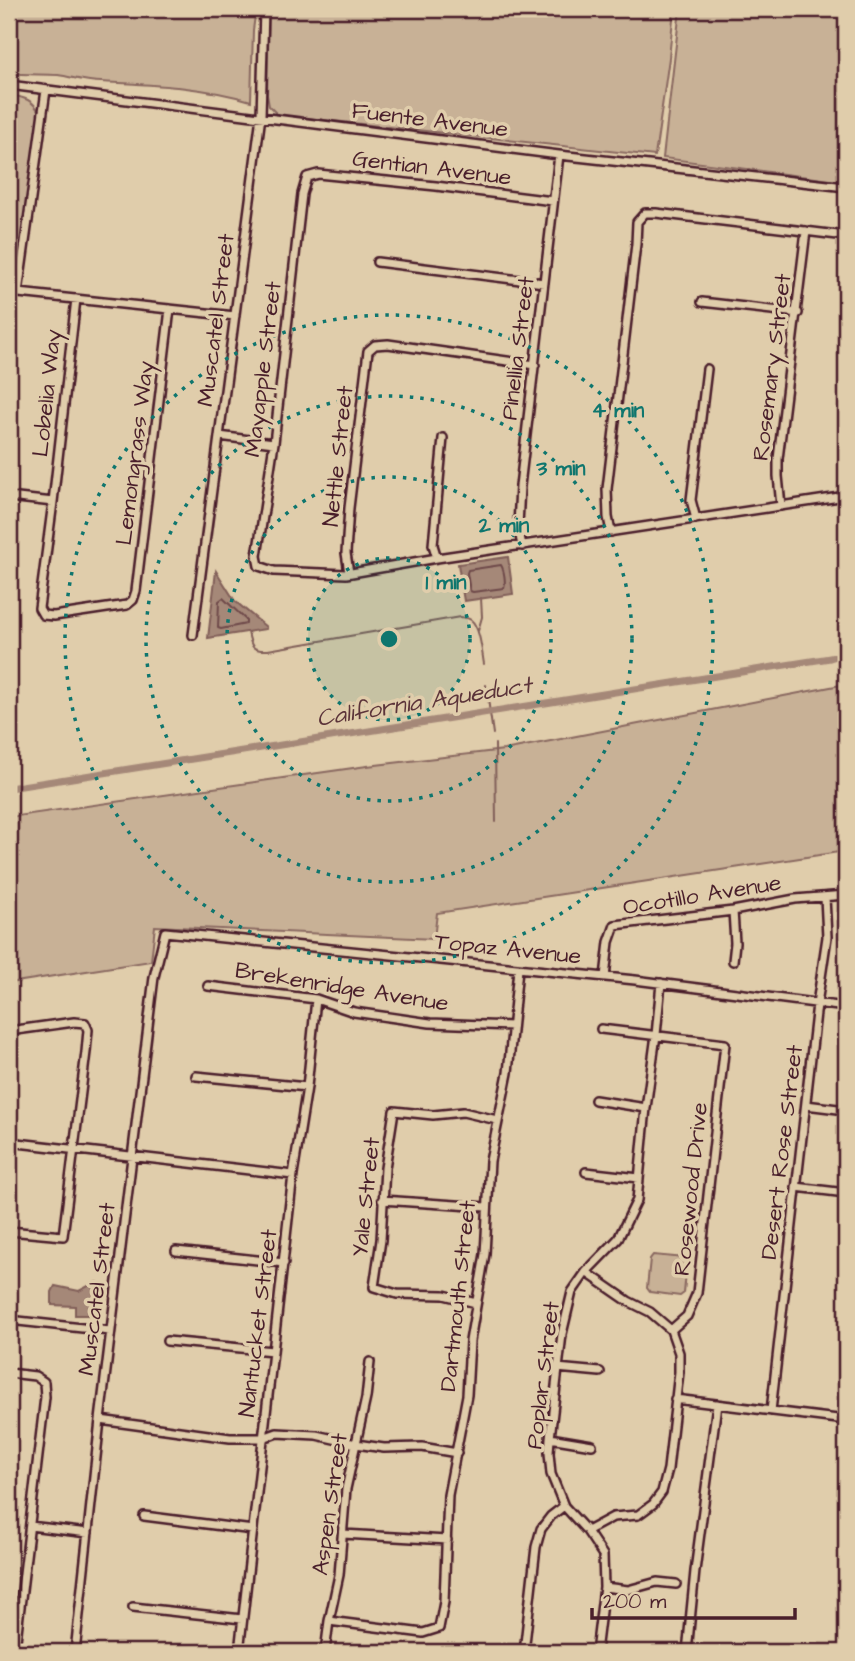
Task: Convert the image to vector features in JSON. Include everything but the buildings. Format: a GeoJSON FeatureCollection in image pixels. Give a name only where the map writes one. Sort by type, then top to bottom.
{"type":"FeatureCollection","features":[{"type":"Feature","properties":{"kind":"street","name":"Muscatel Street"},"geometry":{"type":"LineString","coordinates":[[193,635],[261,117],[264,9]]}},
{"type":"Feature","properties":{"kind":"street","name":"Fuente Avenue"},"geometry":{"type":"LineString","coordinates":[[9,85],[559,155],[846,187]]}},
{"type":"Feature","properties":{"kind":"street"},"geometry":{"type":"LineString","coordinates":[[18,293],[46,90]]}},
{"type":"Feature","properties":{"kind":"street","name":"Pinellia Street"},"geometry":{"type":"LineString","coordinates":[[522,545],[518,526],[520,486],[559,155]]}},
{"type":"Feature","properties":{"kind":"street","name":"Gentian Avenue"},"geometry":{"type":"LineString","coordinates":[[307,177],[331,175],[553,201]]}},
{"type":"Feature","properties":{"kind":"street","name":"Mayapple Street"},"geometry":{"type":"LineString","coordinates":[[307,177],[302,194],[274,443],[257,556],[259,566],[274,571],[349,573]]}},
{"type":"Feature","properties":{"kind":"street"},"geometry":{"type":"LineString","coordinates":[[611,532],[607,489],[637,222],[645,213],[656,213],[846,236]]}},
{"type":"Feature","properties":{"kind":"street","name":"Rosemary Street"},"geometry":{"type":"LineString","coordinates":[[781,506],[778,458],[806,231]]}},
{"type":"Feature","properties":{"kind":"street"},"geometry":{"type":"LineString","coordinates":[[377,262],[544,283]]}},
{"type":"Feature","properties":{"kind":"street"},"geometry":{"type":"LineString","coordinates":[[9,292],[234,316]]}},
{"type":"Feature","properties":{"kind":"street","name":"Lobelia Way"},"geometry":{"type":"LineString","coordinates":[[43,615],[39,608],[76,299]]}},
{"type":"Feature","properties":{"kind":"street"},"geometry":{"type":"LineString","coordinates":[[702,302],[797,313]]}},
{"type":"Feature","properties":{"kind":"street","name":"Lemongrass Way"},"geometry":{"type":"LineString","coordinates":[[43,615],[54,617],[127,606],[133,600],[138,578],[170,310]]}},
{"type":"Feature","properties":{"kind":"street","name":"Nettle Street"},"geometry":{"type":"LineString","coordinates":[[349,573],[346,553],[349,508],[368,351],[375,345],[388,344],[535,365]]}},
{"type":"Feature","properties":{"kind":"street"},"geometry":{"type":"LineString","coordinates":[[696,519],[691,500],[707,369]]}},
{"type":"Feature","properties":{"kind":"street"},"geometry":{"type":"LineString","coordinates":[[219,436],[274,443]]}},
{"type":"Feature","properties":{"kind":"street"},"geometry":{"type":"LineString","coordinates":[[437,558],[433,545],[443,438]]}},
{"type":"Feature","properties":{"kind":"street"},"geometry":{"type":"LineString","coordinates":[[349,573],[846,496]]}},
{"type":"Feature","properties":{"kind":"street"},"geometry":{"type":"LineString","coordinates":[[9,497],[53,502]]}},
{"type":"Feature","properties":{"kind":"street","name":"Ocotillo Avenue"},"geometry":{"type":"LineString","coordinates":[[605,977],[609,942],[615,925],[733,911],[795,899],[846,895]]}},
{"type":"Feature","properties":{"kind":"street","name":"Desert Rose Street"},"geometry":{"type":"LineString","coordinates":[[771,1411],[827,937],[825,897]]}},
{"type":"Feature","properties":{"kind":"street"},"geometry":{"type":"LineString","coordinates":[[733,911],[733,961]]}},
{"type":"Feature","properties":{"kind":"street","name":"Muscatel Street"},"geometry":{"type":"LineString","coordinates":[[75,1652],[153,977],[164,932]]}},
{"type":"Feature","properties":{"kind":"street","name":"Topaz Avenue"},"geometry":{"type":"LineString","coordinates":[[164,932],[661,983],[846,1007]]}},
{"type":"Feature","properties":{"kind":"street","name":"Dartmouth Street"},"geometry":{"type":"LineString","coordinates":[[329,1621],[423,1633],[439,1628],[444,1602],[449,1495],[467,1395],[470,1341],[485,1254],[490,1161],[508,1073],[518,969]]}},
{"type":"Feature","properties":{"kind":"street","name":"Poplar Street"},"geometry":{"type":"LineString","coordinates":[[596,1652],[604,1587],[603,1555],[587,1531],[564,1506],[551,1474],[550,1438],[562,1334],[572,1292],[586,1272],[618,1239],[636,1200],[661,983]]}},
{"type":"Feature","properties":{"kind":"street","name":"Brekenridge Avenue"},"geometry":{"type":"LineString","coordinates":[[208,985],[316,999],[355,1012],[430,1023],[512,1026]]}},
{"type":"Feature","properties":{"kind":"street","name":"Nantucket Street"},"geometry":{"type":"LineString","coordinates":[[239,1652],[293,1175],[307,1087],[316,999]]}},
{"type":"Feature","properties":{"kind":"street"},"geometry":{"type":"LineString","coordinates":[[9,1031],[74,1021],[85,1023],[88,1030],[63,1236],[9,1231]]}},
{"type":"Feature","properties":{"kind":"street"},"geometry":{"type":"LineString","coordinates":[[601,1029],[656,1035]]}},
{"type":"Feature","properties":{"kind":"street","name":"Rosewood Drive"},"geometry":{"type":"LineString","coordinates":[[656,1035],[725,1044],[697,1293],[687,1316],[671,1330]]}},
{"type":"Feature","properties":{"kind":"street"},"geometry":{"type":"LineString","coordinates":[[196,1076],[307,1087]]}},
{"type":"Feature","properties":{"kind":"street"},"geometry":{"type":"LineString","coordinates":[[595,1100],[646,1108]]}},
{"type":"Feature","properties":{"kind":"street"},"geometry":{"type":"LineString","coordinates":[[806,1105],[846,1110]]}},
{"type":"Feature","properties":{"kind":"street","name":"Yale Street"},"geometry":{"type":"LineString","coordinates":[[476,1303],[444,1295],[397,1294],[374,1287],[381,1240],[384,1168],[394,1111],[433,1115],[463,1112],[497,1120]]}},
{"type":"Feature","properties":{"kind":"street"},"geometry":{"type":"LineString","coordinates":[[9,1142],[293,1175]]}},
{"type":"Feature","properties":{"kind":"street"},"geometry":{"type":"LineString","coordinates":[[586,1172],[639,1178]]}},
{"type":"Feature","properties":{"kind":"street"},"geometry":{"type":"LineString","coordinates":[[796,1187],[846,1193]]}},
{"type":"Feature","properties":{"kind":"street"},"geometry":{"type":"LineString","coordinates":[[382,1200],[486,1207]]}},
{"type":"Feature","properties":{"kind":"street"},"geometry":{"type":"LineString","coordinates":[[176,1251],[285,1263]]}},
{"type":"Feature","properties":{"kind":"street"},"geometry":{"type":"LineString","coordinates":[[586,1272],[628,1301],[650,1312],[671,1330],[679,1353],[668,1469],[662,1492],[653,1504],[638,1515],[613,1517],[587,1531]]}},
{"type":"Feature","properties":{"kind":"street"},"geometry":{"type":"LineString","coordinates":[[9,1320],[110,1331]]}},
{"type":"Feature","properties":{"kind":"street"},"geometry":{"type":"LineString","coordinates":[[167,1341],[273,1352]]}},
{"type":"Feature","properties":{"kind":"street","name":"Aspen Street"},"geometry":{"type":"LineString","coordinates":[[325,1652],[339,1576],[346,1489],[366,1398],[370,1362]]}},
{"type":"Feature","properties":{"kind":"street"},"geometry":{"type":"LineString","coordinates":[[557,1368],[600,1372]]}},
{"type":"Feature","properties":{"kind":"street"},"geometry":{"type":"LineString","coordinates":[[9,1373],[35,1376],[44,1382],[45,1397],[12,1649]]}},
{"type":"Feature","properties":{"kind":"street"},"geometry":{"type":"LineString","coordinates":[[675,1399],[846,1420]]}},
{"type":"Feature","properties":{"kind":"street"},"geometry":{"type":"LineString","coordinates":[[687,1652],[717,1404]]}},
{"type":"Feature","properties":{"kind":"street"},"geometry":{"type":"LineString","coordinates":[[100,1420],[230,1438],[263,1438],[277,1433],[316,1435],[384,1448],[422,1447],[457,1453]]}},
{"type":"Feature","properties":{"kind":"street"},"geometry":{"type":"LineString","coordinates":[[550,1438],[592,1446]]}},
{"type":"Feature","properties":{"kind":"street"},"geometry":{"type":"LineString","coordinates":[[524,1652],[536,1547],[541,1529],[551,1516],[564,1506]]}},
{"type":"Feature","properties":{"kind":"street"},"geometry":{"type":"LineString","coordinates":[[144,1516],[253,1530]]}},
{"type":"Feature","properties":{"kind":"street"},"geometry":{"type":"LineString","coordinates":[[30,1526],[88,1532]]}},
{"type":"Feature","properties":{"kind":"street"},"geometry":{"type":"LineString","coordinates":[[343,1534],[447,1540]]}},
{"type":"Feature","properties":{"kind":"street"},"geometry":{"type":"LineString","coordinates":[[604,1587],[628,1590],[657,1581],[676,1584]]}},
{"type":"Feature","properties":{"kind":"street"},"geometry":{"type":"LineString","coordinates":[[133,1607],[242,1619]]}},
{"type":"Feature","properties":{"kind":"shaded area"},"geometry":{"type":"Polygon","coordinates":[[[9,9],[256,9],[251,101],[177,87],[9,73],[9,9]]]}},
{"type":"Feature","properties":{"kind":"shaded area"},"geometry":{"type":"Polygon","coordinates":[[[269,9],[674,9],[655,156],[278,115],[269,106],[267,95],[269,9]]]}},
{"type":"Feature","properties":{"kind":"shaded area"},"geometry":{"type":"Polygon","coordinates":[[[680,9],[846,9],[846,182],[663,158],[680,9]]]}},
{"type":"Feature","properties":{"kind":"shaded area"},"geometry":{"type":"Polygon","coordinates":[[[9,95],[28,100],[40,114],[15,281],[9,282],[9,95]]]}},
{"type":"Feature","properties":{"kind":"shaded area"},"geometry":{"type":"Polygon","coordinates":[[[846,684],[846,851],[437,913],[434,939],[155,926],[151,961],[9,983],[9,817],[367,766],[504,750],[846,684]]]}},
{"type":"Feature","properties":{"kind":"shaded area"},"geometry":{"type":"Polygon","coordinates":[[[653,1255],[685,1258],[687,1262],[684,1293],[680,1296],[650,1292],[647,1288],[650,1259],[653,1255]]]}},
{"type":"Feature","properties":{"kind":"water"},"geometry":{"type":"Polygon","coordinates":[[[508,557],[513,594],[464,601],[458,564],[508,557]]]}},
{"type":"Feature","properties":{"kind":"water"},"geometry":{"type":"Polygon","coordinates":[[[216,571],[235,601],[266,629],[208,638],[216,571]]]}},
{"type":"Feature","properties":{"kind":"water"},"geometry":{"type":"Polygon","coordinates":[[[96,1282],[99,1286],[99,1299],[94,1315],[75,1315],[75,1306],[52,1305],[55,1286],[79,1291],[96,1282]]]}},
{"type":"Feature","properties":{"kind":"waterway"},"geometry":{"type":"LineString","coordinates":[[478,631],[482,617],[481,598]]}},
{"type":"Feature","properties":{"kind":"waterway"},"geometry":{"type":"LineString","coordinates":[[248,632],[253,647],[268,650],[460,617],[471,620],[477,628],[484,664]]}},
{"type":"Feature","properties":{"kind":"waterway","name":"California Aqueduct"},"geometry":{"type":"LineString","coordinates":[[9,788],[830,658],[846,653]]}},
{"type":"Feature","properties":{"kind":"waterway","name":"California Aqueduct"},"geometry":{"type":"LineString","coordinates":[[486,685],[493,734]]}},
{"type":"Feature","properties":{"kind":"waterway"},"geometry":{"type":"LineString","coordinates":[[495,744],[496,822]]}}]}
